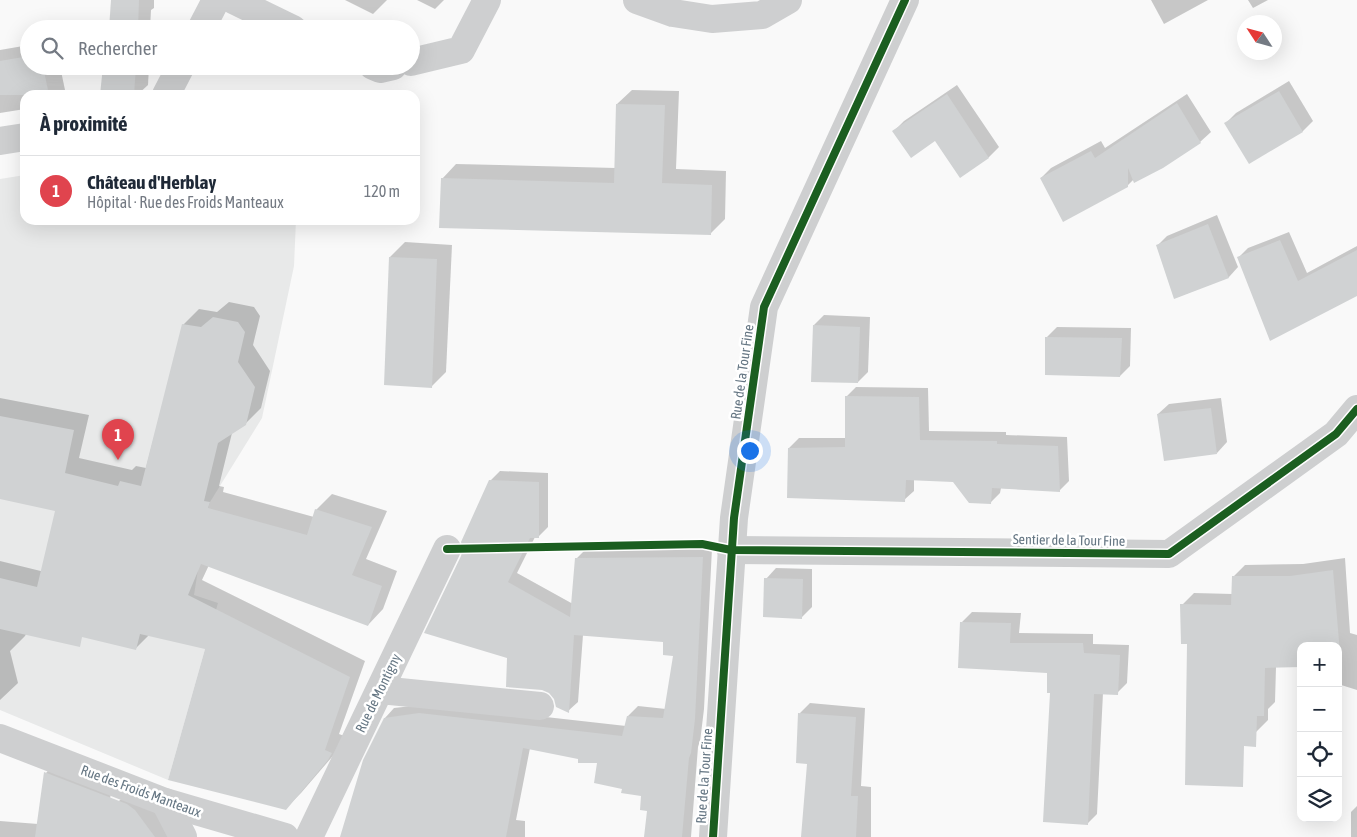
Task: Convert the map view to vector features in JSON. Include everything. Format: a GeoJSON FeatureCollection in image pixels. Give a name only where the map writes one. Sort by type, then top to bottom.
{"type":"FeatureCollection","features":[{"type":"Feature","properties":{"kind":"street"},"geometry":{"type":"LineString","coordinates":[[206,20],[216,0]]}},
{"type":"Feature","properties":{"kind":"street"},"geometry":{"type":"LineString","coordinates":[[232,0],[275,20]]}},
{"type":"Feature","properties":{"kind":"street"},"geometry":{"type":"LineString","coordinates":[[420,60],[462,50],[487,0]]}},
{"type":"Feature","properties":{"kind":"street"},"geometry":{"type":"LineString","coordinates":[[637,0],[673,13],[712,19],[762,15],[788,0]]}},
{"type":"Feature","properties":{"kind":"street","name":"Rue de la Tour Fine"},"geometry":{"type":"LineString","coordinates":[[713,837],[734,518],[764,307],[905,0]]}},
{"type":"Feature","properties":{"kind":"street"},"geometry":{"type":"LineString","coordinates":[[169,90],[176,75]]}},
{"type":"Feature","properties":{"kind":"street"},"geometry":{"type":"LineString","coordinates":[[0,141],[20,138]]}},
{"type":"Feature","properties":{"kind":"street","name":"Sentier de la Tour Fine"},"geometry":{"type":"LineString","coordinates":[[731,550],[1169,554],[1336,434],[1357,409]]}},
{"type":"Feature","properties":{"kind":"street","name":"Rue de Montigny"},"geometry":{"type":"LineString","coordinates":[[309,837],[447,549]]}},
{"type":"Feature","properties":{"kind":"street"},"geometry":{"type":"LineString","coordinates":[[380,690],[540,706]]}},
{"type":"Feature","properties":{"kind":"street","name":"Rue des Froids Manteaux"},"geometry":{"type":"LineString","coordinates":[[0,738],[166,802],[285,837]]}},
{"type":"Feature","properties":{"kind":"street"},"geometry":{"type":"LineString","coordinates":[[166,802],[183,837]]}},
{"type":"Feature","properties":{"kind":"shaded area"},"geometry":{"type":"Polygon","coordinates":[[[20,176],[20,225],[296,225],[294,266],[262,418],[210,502],[207,512],[194,595],[218,603],[168,780],[0,710],[0,179],[20,176]]]}},
{"type":"Feature","properties":{"kind":"building"},"geometry":{"type":"Polygon","coordinates":[[[111,0],[139,0],[138,20],[110,20],[111,0]]]}},
{"type":"Feature","properties":{"kind":"building"},"geometry":{"type":"Polygon","coordinates":[[[20,58],[20,75],[45,75],[48,90],[20,90],[20,95],[0,95],[0,61],[20,58]]]}},
{"type":"Feature","properties":{"kind":"building"},"geometry":{"type":"Polygon","coordinates":[[[102,75],[135,75],[134,90],[101,90],[102,75]]]}},
{"type":"Feature","properties":{"kind":"building"},"geometry":{"type":"Polygon","coordinates":[[[1279,91],[1303,132],[1249,164],[1224,123],[1279,91]]]}},
{"type":"Feature","properties":{"kind":"building"},"geometry":{"type":"Polygon","coordinates":[[[947,94],[989,158],[960,178],[935,141],[911,158],[892,131],[947,94]]]}},
{"type":"Feature","properties":{"kind":"building"},"geometry":{"type":"Polygon","coordinates":[[[1177,103],[1201,143],[1163,168],[1134,183],[1128,168],[1128,187],[1063,222],[1040,178],[1091,151],[1095,158],[1177,103]]]}},
{"type":"Feature","properties":{"kind":"building"},"geometry":{"type":"Polygon","coordinates":[[[616,104],[665,105],[662,183],[712,185],[711,235],[439,228],[441,178],[614,183],[616,104]]]}},
{"type":"Feature","properties":{"kind":"building"},"geometry":{"type":"Polygon","coordinates":[[[1208,224],[1229,278],[1174,299],[1156,245],[1208,224]]]}},
{"type":"Feature","properties":{"kind":"building"},"geometry":{"type":"Polygon","coordinates":[[[1280,240],[1298,281],[1357,250],[1357,296],[1270,341],[1237,257],[1280,240]]]}},
{"type":"Feature","properties":{"kind":"building"},"geometry":{"type":"Polygon","coordinates":[[[389,257],[437,259],[432,388],[384,385],[389,257]]]}},
{"type":"Feature","properties":{"kind":"building"},"geometry":{"type":"Polygon","coordinates":[[[213,317],[238,322],[245,332],[238,362],[255,387],[246,425],[218,443],[204,501],[210,502],[208,508],[307,535],[315,509],[372,527],[352,575],[382,586],[368,626],[201,564],[188,595],[350,677],[325,750],[332,753],[286,810],[168,780],[205,649],[140,634],[136,650],[82,637],[80,647],[0,629],[0,578],[37,587],[55,511],[0,499],[0,416],[74,430],[65,473],[118,486],[120,481],[141,486],[182,324],[201,327],[213,317]]]}},
{"type":"Feature","properties":{"kind":"building"},"geometry":{"type":"Polygon","coordinates":[[[813,325],[860,327],[858,383],[811,382],[813,325]]]}},
{"type":"Feature","properties":{"kind":"building"},"geometry":{"type":"Polygon","coordinates":[[[1045,337],[1122,338],[1120,377],[1045,375],[1045,337]]]}},
{"type":"Feature","properties":{"kind":"building"},"geometry":{"type":"Polygon","coordinates":[[[845,396],[919,397],[920,440],[997,441],[997,444],[1058,446],[1060,492],[992,488],[991,504],[969,503],[953,482],[906,480],[905,502],[787,498],[788,448],[845,447],[845,396]]]}},
{"type":"Feature","properties":{"kind":"building"},"geometry":{"type":"Polygon","coordinates":[[[1211,408],[1217,454],[1164,461],[1157,414],[1211,408]]]}},
{"type":"Feature","properties":{"kind":"building"},"geometry":{"type":"Polygon","coordinates":[[[489,480],[539,482],[539,538],[530,538],[508,582],[570,617],[575,558],[703,557],[695,719],[689,758],[682,837],[644,837],[647,811],[640,810],[641,796],[621,793],[622,789],[594,783],[597,763],[578,763],[578,759],[523,748],[506,837],[340,837],[363,760],[384,718],[419,713],[622,736],[627,716],[663,718],[673,656],[663,655],[663,642],[574,635],[569,713],[556,707],[554,699],[549,693],[542,690],[506,687],[507,658],[424,633],[461,556],[463,548],[461,542],[489,480]]]}},
{"type":"Feature","properties":{"kind":"building"},"geometry":{"type":"Polygon","coordinates":[[[1333,570],[1339,642],[1297,642],[1297,667],[1265,668],[1264,716],[1257,716],[1256,747],[1244,746],[1243,787],[1185,785],[1187,644],[1181,644],[1180,604],[1231,605],[1232,576],[1290,576],[1333,570]]]}},
{"type":"Feature","properties":{"kind":"building"},"geometry":{"type":"Polygon","coordinates":[[[764,578],[803,579],[802,619],[763,617],[764,578]]]}},
{"type":"Feature","properties":{"kind":"building"},"geometry":{"type":"Polygon","coordinates":[[[960,622],[1011,623],[1010,643],[1083,643],[1084,653],[1120,655],[1118,695],[1094,694],[1088,825],[1043,822],[1050,693],[1047,693],[1047,673],[958,668],[960,622]]]}},
{"type":"Feature","properties":{"kind":"building"},"geometry":{"type":"Polygon","coordinates":[[[798,713],[856,717],[851,796],[858,796],[856,837],[801,837],[807,764],[796,763],[798,713]]]}},
{"type":"Feature","properties":{"kind":"building"},"geometry":{"type":"Polygon","coordinates":[[[44,772],[127,804],[135,810],[155,837],[35,837],[44,772]]]}},
{"type":"Feature","properties":{"kind":"cycle path"},"geometry":{"type":"LineString","coordinates":[[713,837],[734,518],[764,307],[905,0]]}},
{"type":"Feature","properties":{"kind":"cycle path"},"geometry":{"type":"LineString","coordinates":[[447,549],[702,544],[731,550],[1169,554],[1336,434],[1357,409]]}},
{"type":"Feature","properties":{"kind":"place","name":"Château d'Herblay"},"geometry":{"type":"Point","coordinates":[118,460]}}]}
